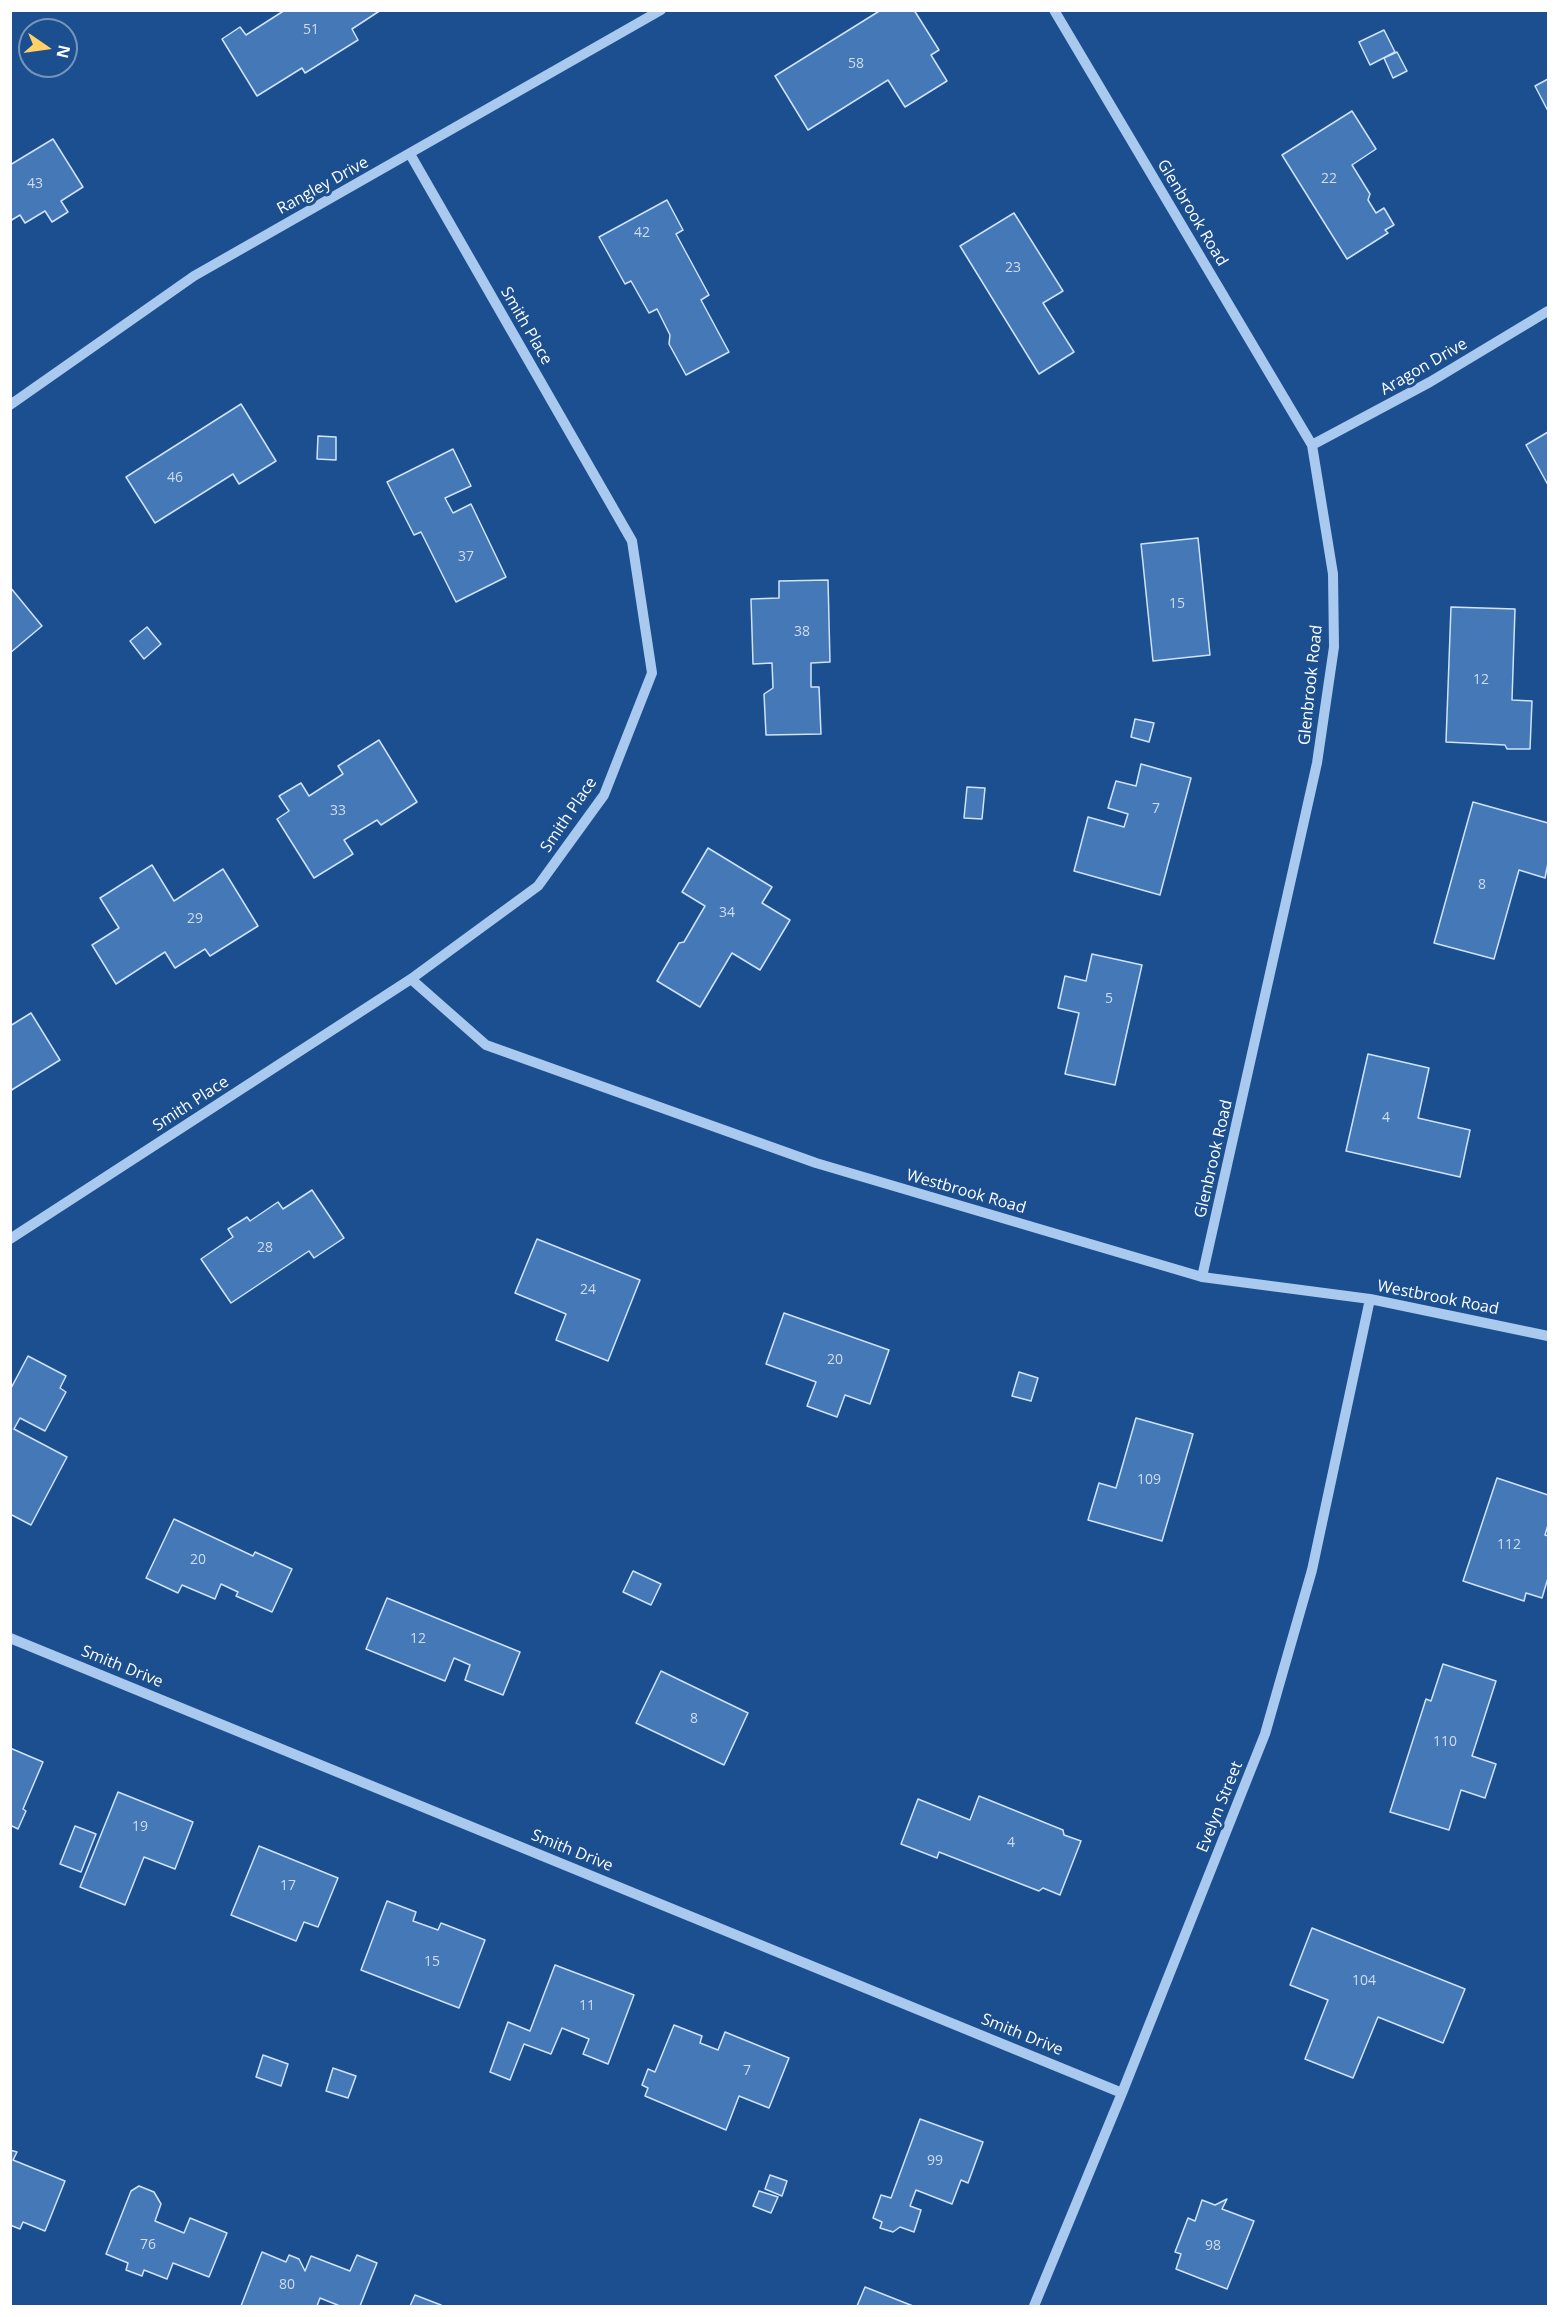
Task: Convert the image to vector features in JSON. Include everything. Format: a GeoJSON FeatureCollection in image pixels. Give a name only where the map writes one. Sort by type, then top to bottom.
{"type":"FeatureCollection","features":[{"type":"Feature","properties":{"kind":"street","name":"Rangley Drive"},"geometry":{"type":"LineString","coordinates":[[10,405],[194,276],[660,10]]}},
{"type":"Feature","properties":{"kind":"street","name":"Glenbrook Road"},"geometry":{"type":"LineString","coordinates":[[1054,10],[1312,445],[1333,574],[1332,659],[1317,763],[1202,1277]]}},
{"type":"Feature","properties":{"kind":"street","name":"Smith Place"},"geometry":{"type":"LineString","coordinates":[[10,1239],[411,979],[538,886],[604,795],[652,674],[632,541],[410,154]]}},
{"type":"Feature","properties":{"kind":"street","name":"Aragon Drive"},"geometry":{"type":"LineString","coordinates":[[1312,445],[1430,382],[1548,311]]}},
{"type":"Feature","properties":{"kind":"street","name":"Westbrook Road"},"geometry":{"type":"LineString","coordinates":[[411,979],[486,1045],[816,1163],[1202,1277],[1370,1299],[1548,1336]]}},
{"type":"Feature","properties":{"kind":"street","name":"Evelyn Street"},"geometry":{"type":"LineString","coordinates":[[1034,2307],[1265,1734],[1312,1570],[1370,1299]]}},
{"type":"Feature","properties":{"kind":"street","name":"Smith Drive"},"geometry":{"type":"LineString","coordinates":[[10,1638],[1122,2093]]}},
{"type":"Feature","properties":{"kind":"building"},"geometry":{"type":"Polygon","coordinates":[[[285,10],[381,10],[352,29],[358,40],[305,73],[302,68],[257,96],[222,39],[240,27],[246,35],[285,10]]]}},
{"type":"Feature","properties":{"kind":"building"},"geometry":{"type":"Polygon","coordinates":[[[881,10],[914,10],[939,50],[931,55],[947,81],[905,107],[888,80],[808,130],[775,76],[881,10]]]}},
{"type":"Feature","properties":{"kind":"building"},"geometry":{"type":"Polygon","coordinates":[[[1384,30],[1395,52],[1370,65],[1359,42],[1384,30]]]}},
{"type":"Feature","properties":{"kind":"building"},"geometry":{"type":"Polygon","coordinates":[[[1397,52],[1407,71],[1393,78],[1384,58],[1397,52]]]}},
{"type":"Feature","properties":{"kind":"building"},"geometry":{"type":"Polygon","coordinates":[[[1548,79],[1548,111],[1535,86],[1548,79]]]}},
{"type":"Feature","properties":{"kind":"building"},"geometry":{"type":"Polygon","coordinates":[[[1352,111],[1376,149],[1352,165],[1370,194],[1368,200],[1376,213],[1384,208],[1394,225],[1385,230],[1388,233],[1347,259],[1282,155],[1352,111]]]}},
{"type":"Feature","properties":{"kind":"building"},"geometry":{"type":"Polygon","coordinates":[[[53,139],[83,187],[61,201],[68,212],[52,222],[45,211],[25,223],[20,215],[10,221],[10,165],[53,139]]]}},
{"type":"Feature","properties":{"kind":"building"},"geometry":{"type":"Polygon","coordinates":[[[667,200],[683,230],[676,234],[709,295],[701,300],[729,352],[686,375],[669,344],[670,335],[657,309],[649,313],[631,281],[625,284],[599,237],[667,200]]]}},
{"type":"Feature","properties":{"kind":"building"},"geometry":{"type":"Polygon","coordinates":[[[1014,213],[1063,291],[1043,303],[1074,352],[1039,374],[960,246],[1014,213]]]}},
{"type":"Feature","properties":{"kind":"building"},"geometry":{"type":"Polygon","coordinates":[[[241,404],[276,461],[239,484],[233,474],[155,523],[126,477],[241,404]]]}},
{"type":"Feature","properties":{"kind":"building"},"geometry":{"type":"Polygon","coordinates":[[[1548,432],[1548,485],[1526,445],[1548,432]]]}},
{"type":"Feature","properties":{"kind":"building"},"geometry":{"type":"Polygon","coordinates":[[[318,436],[336,437],[336,460],[317,459],[318,436]]]}},
{"type":"Feature","properties":{"kind":"building"},"geometry":{"type":"Polygon","coordinates":[[[453,449],[471,486],[445,498],[453,513],[471,504],[506,577],[456,602],[421,532],[414,535],[387,482],[453,449]]]}},
{"type":"Feature","properties":{"kind":"building"},"geometry":{"type":"Polygon","coordinates":[[[1198,538],[1210,655],[1153,661],[1141,544],[1198,538]]]}},
{"type":"Feature","properties":{"kind":"building"},"geometry":{"type":"Polygon","coordinates":[[[828,580],[830,662],[811,663],[811,687],[819,687],[821,734],[766,735],[764,694],[773,688],[772,663],[753,664],[751,599],[779,598],[779,581],[828,580]]]}},
{"type":"Feature","properties":{"kind":"building"},"geometry":{"type":"Polygon","coordinates":[[[10,587],[42,626],[10,653],[10,587]]]}},
{"type":"Feature","properties":{"kind":"building"},"geometry":{"type":"Polygon","coordinates":[[[1451,607],[1515,609],[1512,700],[1532,701],[1530,749],[1507,749],[1505,745],[1446,742],[1451,607]]]}},
{"type":"Feature","properties":{"kind":"building"},"geometry":{"type":"Polygon","coordinates":[[[147,627],[161,644],[144,659],[130,641],[147,627]]]}},
{"type":"Feature","properties":{"kind":"building"},"geometry":{"type":"Polygon","coordinates":[[[1135,719],[1154,723],[1149,742],[1131,737],[1135,719]]]}},
{"type":"Feature","properties":{"kind":"building"},"geometry":{"type":"Polygon","coordinates":[[[379,740],[417,802],[381,825],[377,820],[344,840],[353,854],[314,878],[277,819],[289,811],[279,796],[301,783],[309,796],[343,774],[338,766],[379,740]]]}},
{"type":"Feature","properties":{"kind":"building"},"geometry":{"type":"Polygon","coordinates":[[[1141,764],[1191,778],[1160,895],[1074,871],[1088,817],[1124,827],[1128,814],[1108,808],[1116,781],[1136,786],[1141,764]]]}},
{"type":"Feature","properties":{"kind":"building"},"geometry":{"type":"Polygon","coordinates":[[[967,787],[985,788],[982,819],[964,818],[967,787]]]}},
{"type":"Feature","properties":{"kind":"building"},"geometry":{"type":"Polygon","coordinates":[[[1473,802],[1548,823],[1548,863],[1545,878],[1519,870],[1494,959],[1434,943],[1473,802]]]}},
{"type":"Feature","properties":{"kind":"building"},"geometry":{"type":"Polygon","coordinates":[[[708,848],[772,887],[762,903],[790,920],[760,970],[732,953],[700,1007],[657,981],[679,943],[684,942],[705,906],[682,892],[708,848]]]}},
{"type":"Feature","properties":{"kind":"building"},"geometry":{"type":"Polygon","coordinates":[[[152,865],[174,901],[223,869],[258,926],[210,956],[205,949],[175,968],[165,952],[116,984],[92,945],[119,928],[100,898],[152,865]]]}},
{"type":"Feature","properties":{"kind":"building"},"geometry":{"type":"Polygon","coordinates":[[[1092,954],[1142,965],[1115,1085],[1065,1074],[1079,1013],[1058,1008],[1065,976],[1086,981],[1092,954]]]}},
{"type":"Feature","properties":{"kind":"building"},"geometry":{"type":"Polygon","coordinates":[[[31,1013],[60,1060],[10,1091],[10,1026],[31,1013]]]}},
{"type":"Feature","properties":{"kind":"building"},"geometry":{"type":"Polygon","coordinates":[[[1368,1054],[1429,1068],[1418,1118],[1470,1130],[1460,1177],[1346,1151],[1368,1054]]]}},
{"type":"Feature","properties":{"kind":"building"},"geometry":{"type":"Polygon","coordinates":[[[312,1190],[344,1238],[314,1258],[309,1251],[231,1303],[201,1259],[233,1237],[228,1229],[247,1217],[250,1221],[278,1202],[283,1209],[312,1190]]]}},
{"type":"Feature","properties":{"kind":"building"},"geometry":{"type":"Polygon","coordinates":[[[537,1239],[640,1280],[608,1361],[556,1340],[566,1314],[515,1293],[537,1239]]]}},
{"type":"Feature","properties":{"kind":"building"},"geometry":{"type":"Polygon","coordinates":[[[784,1313],[889,1350],[870,1404],[845,1395],[837,1417],[807,1406],[816,1382],[766,1364],[784,1313]]]}},
{"type":"Feature","properties":{"kind":"building"},"geometry":{"type":"Polygon","coordinates":[[[28,1356],[66,1376],[60,1388],[66,1392],[45,1431],[20,1418],[14,1429],[67,1457],[31,1525],[10,1514],[10,1390],[28,1356]]]}},
{"type":"Feature","properties":{"kind":"building"},"geometry":{"type":"Polygon","coordinates":[[[1019,1372],[1038,1378],[1031,1401],[1012,1396],[1019,1372]]]}},
{"type":"Feature","properties":{"kind":"building"},"geometry":{"type":"Polygon","coordinates":[[[1136,1418],[1193,1434],[1162,1541],[1088,1520],[1099,1483],[1116,1488],[1136,1418]]]}},
{"type":"Feature","properties":{"kind":"building"},"geometry":{"type":"Polygon","coordinates":[[[1497,1478],[1548,1495],[1548,1525],[1545,1535],[1548,1536],[1548,1578],[1542,1598],[1526,1593],[1524,1601],[1463,1581],[1497,1478]]]}},
{"type":"Feature","properties":{"kind":"building"},"geometry":{"type":"Polygon","coordinates":[[[174,1519],[253,1556],[255,1552],[292,1569],[272,1612],[236,1596],[238,1592],[221,1584],[215,1599],[182,1585],[178,1593],[146,1578],[174,1519]]]}},
{"type":"Feature","properties":{"kind":"building"},"geometry":{"type":"Polygon","coordinates":[[[633,1571],[661,1584],[651,1605],[623,1592],[633,1571]]]}},
{"type":"Feature","properties":{"kind":"building"},"geometry":{"type":"Polygon","coordinates":[[[387,1598],[520,1652],[503,1695],[465,1680],[470,1665],[454,1658],[445,1681],[366,1649],[387,1598]]]}},
{"type":"Feature","properties":{"kind":"building"},"geometry":{"type":"Polygon","coordinates":[[[1443,1664],[1496,1681],[1472,1756],[1496,1764],[1485,1798],[1461,1790],[1449,1830],[1390,1812],[1426,1699],[1431,1701],[1443,1664]]]}},
{"type":"Feature","properties":{"kind":"building"},"geometry":{"type":"Polygon","coordinates":[[[661,1671],[748,1713],[724,1765],[636,1723],[661,1671]]]}},
{"type":"Feature","properties":{"kind":"building"},"geometry":{"type":"Polygon","coordinates":[[[10,1748],[43,1762],[23,1809],[26,1811],[18,1829],[10,1825],[10,1748]]]}},
{"type":"Feature","properties":{"kind":"building"},"geometry":{"type":"Polygon","coordinates":[[[118,1792],[193,1822],[175,1869],[144,1857],[125,1905],[80,1887],[118,1792]]]}},
{"type":"Feature","properties":{"kind":"building"},"geometry":{"type":"Polygon","coordinates":[[[979,1796],[1063,1830],[1064,1835],[1081,1841],[1060,1895],[1043,1888],[1039,1891],[939,1852],[937,1858],[901,1844],[918,1799],[970,1820],[979,1796]]]}},
{"type":"Feature","properties":{"kind":"building"},"geometry":{"type":"Polygon","coordinates":[[[75,1826],[96,1834],[81,1872],[60,1864],[75,1826]]]}},
{"type":"Feature","properties":{"kind":"building"},"geometry":{"type":"Polygon","coordinates":[[[259,1846],[338,1878],[318,1927],[304,1922],[296,1941],[231,1915],[259,1846]]]}},
{"type":"Feature","properties":{"kind":"building"},"geometry":{"type":"Polygon","coordinates":[[[387,1901],[416,1912],[413,1921],[438,1930],[441,1923],[485,1940],[459,2008],[361,1970],[387,1901]]]}},
{"type":"Feature","properties":{"kind":"building"},"geometry":{"type":"Polygon","coordinates":[[[1312,1928],[1465,1989],[1443,2043],[1378,2017],[1353,2078],[1305,2059],[1328,2000],[1290,1985],[1312,1928]]]}},
{"type":"Feature","properties":{"kind":"building"},"geometry":{"type":"Polygon","coordinates":[[[555,1965],[634,1995],[608,2064],[583,2054],[589,2039],[562,2028],[551,2054],[524,2044],[510,2080],[490,2072],[508,2022],[530,2031],[555,1965]]]}},
{"type":"Feature","properties":{"kind":"building"},"geometry":{"type":"Polygon","coordinates":[[[674,2025],[702,2036],[700,2043],[718,2050],[725,2032],[789,2058],[769,2108],[739,2096],[726,2130],[645,2096],[648,2088],[642,2085],[648,2069],[655,2072],[674,2025]]]}},
{"type":"Feature","properties":{"kind":"building"},"geometry":{"type":"Polygon","coordinates":[[[263,2055],[288,2064],[281,2086],[256,2077],[263,2055]]]}},
{"type":"Feature","properties":{"kind":"building"},"geometry":{"type":"Polygon","coordinates":[[[333,2068],[356,2076],[348,2098],[326,2091],[333,2068]]]}},
{"type":"Feature","properties":{"kind":"building"},"geometry":{"type":"Polygon","coordinates":[[[920,2119],[983,2142],[968,2183],[961,2180],[952,2204],[916,2190],[910,2206],[921,2210],[914,2232],[900,2227],[893,2232],[880,2228],[882,2222],[873,2218],[881,2195],[891,2198],[920,2119]]]}},
{"type":"Feature","properties":{"kind":"building"},"geometry":{"type":"Polygon","coordinates":[[[10,2150],[17,2152],[13,2160],[65,2181],[45,2231],[23,2222],[20,2229],[10,2225],[10,2150]]]}},
{"type":"Feature","properties":{"kind":"building"},"geometry":{"type":"Polygon","coordinates":[[[770,2175],[787,2181],[782,2196],[765,2189],[770,2175]]]}},
{"type":"Feature","properties":{"kind":"building"},"geometry":{"type":"Polygon","coordinates":[[[139,2186],[154,2192],[161,2204],[155,2221],[184,2233],[190,2218],[227,2233],[209,2277],[173,2263],[167,2279],[144,2270],[142,2276],[126,2270],[128,2263],[106,2254],[131,2191],[139,2186]]]}},
{"type":"Feature","properties":{"kind":"building"},"geometry":{"type":"Polygon","coordinates":[[[759,2191],[778,2197],[771,2213],[753,2206],[759,2191]]]}},
{"type":"Feature","properties":{"kind":"building"},"geometry":{"type":"Polygon","coordinates":[[[1227,2199],[1222,2209],[1254,2221],[1227,2289],[1176,2269],[1181,2254],[1175,2252],[1188,2218],[1195,2221],[1202,2200],[1215,2205],[1227,2199]]]}},
{"type":"Feature","properties":{"kind":"building"},"geometry":{"type":"Polygon","coordinates":[[[262,2252],[286,2262],[289,2255],[299,2259],[305,2271],[311,2256],[350,2271],[357,2255],[377,2263],[360,2306],[340,2306],[320,2298],[317,2306],[241,2306],[262,2252]]]}},
{"type":"Feature","properties":{"kind":"building"},"geometry":{"type":"Polygon","coordinates":[[[865,2287],[913,2306],[857,2306],[865,2287]]]}},
{"type":"Feature","properties":{"kind":"building"},"geometry":{"type":"Polygon","coordinates":[[[415,2295],[441,2305],[410,2306],[415,2295]]]}}]}
